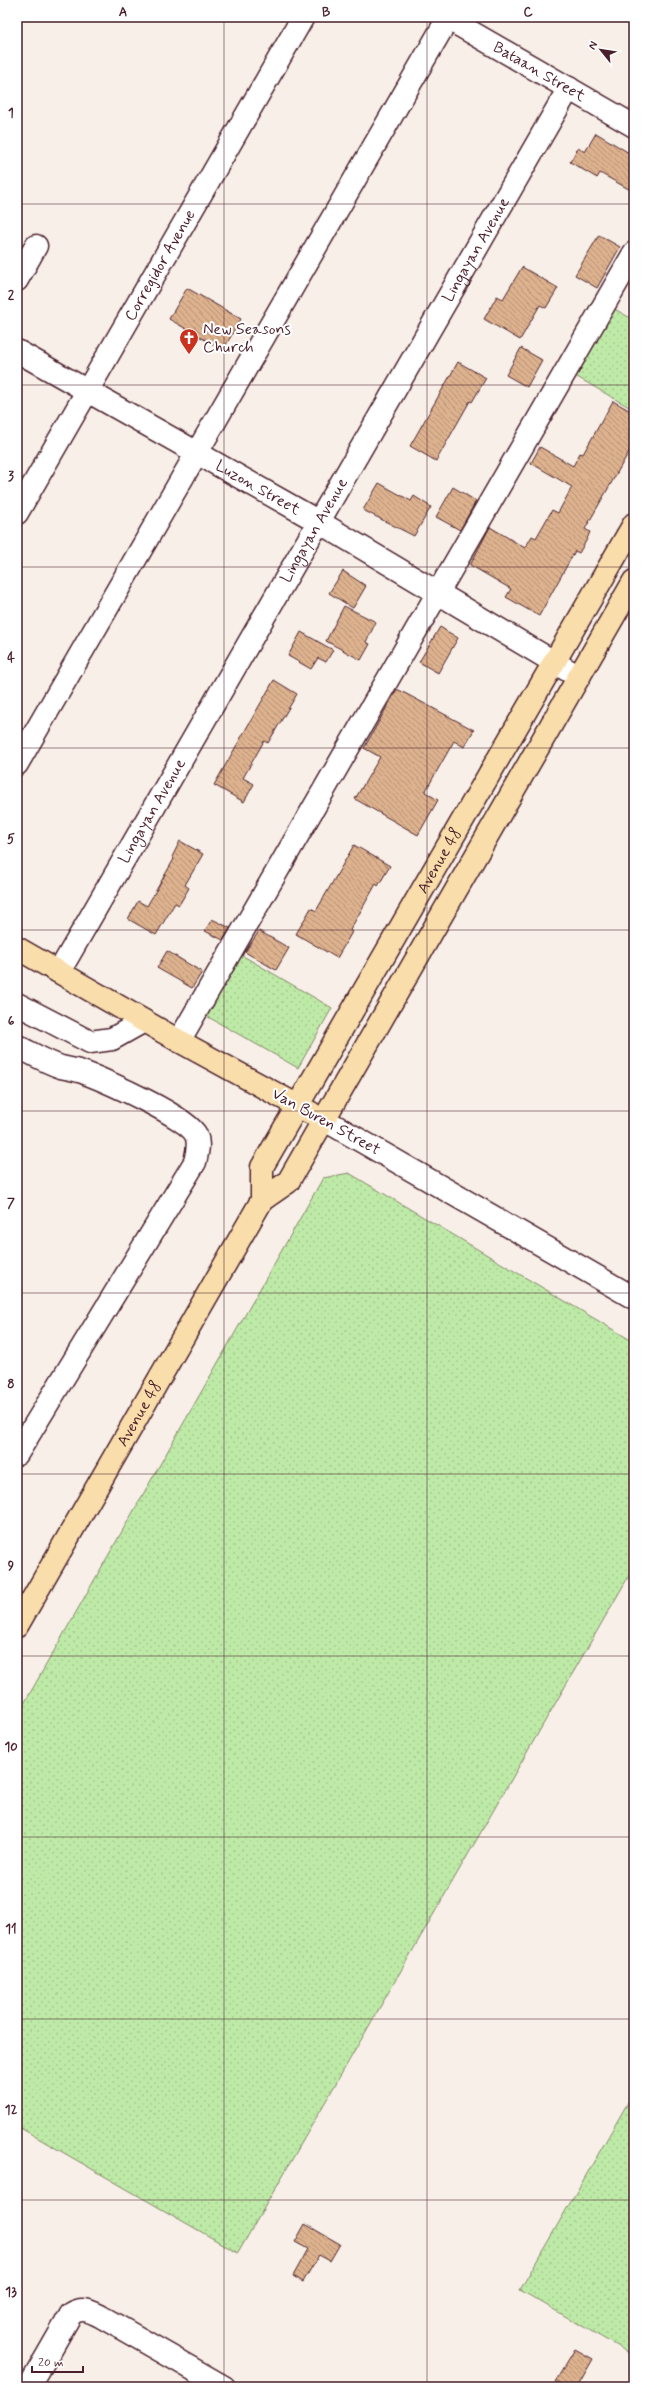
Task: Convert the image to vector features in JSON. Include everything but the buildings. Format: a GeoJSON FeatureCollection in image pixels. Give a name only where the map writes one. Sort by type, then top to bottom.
{"type":"FeatureCollection","features":[{"type":"Feature","properties":{"kind":"main road","name":"Avenue 48"},"geometry":{"type":"LineString","coordinates":[[262,1200],[262,1167],[634,524]]}},
{"type":"Feature","properties":{"kind":"main road","name":"Avenue 48"},"geometry":{"type":"LineString","coordinates":[[17,1626],[262,1200],[288,1182],[634,581]]}},
{"type":"Feature","properties":{"kind":"main road","name":"Van Buren Street"},"geometry":{"type":"LineString","coordinates":[[17,948],[179,1041],[323,1119]]}},
{"type":"Feature","properties":{"kind":"street","name":"Corregidor Avenue"},"geometry":{"type":"LineString","coordinates":[[17,513],[303,17]]}},
{"type":"Feature","properties":{"kind":"street","name":"Bataan Street"},"geometry":{"type":"LineString","coordinates":[[446,18],[634,126]]}},
{"type":"Feature","properties":{"kind":"street"},"geometry":{"type":"LineString","coordinates":[[17,764],[446,18]]}},
{"type":"Feature","properties":{"kind":"street","name":"Lingayan Avenue"},"geometry":{"type":"LineString","coordinates":[[59,972],[569,88]]}},
{"type":"Feature","properties":{"kind":"street"},"geometry":{"type":"LineString","coordinates":[[17,280],[36,246]]}},
{"type":"Feature","properties":{"kind":"street"},"geometry":{"type":"LineString","coordinates":[[179,1041],[634,253]]}},
{"type":"Feature","properties":{"kind":"street","name":"Luzon Street"},"geometry":{"type":"LineString","coordinates":[[17,351],[319,522],[579,677]]}},
{"type":"Feature","properties":{"kind":"street"},"geometry":{"type":"LineString","coordinates":[[17,1004],[90,1042],[105,1041],[144,1021]]}},
{"type":"Feature","properties":{"kind":"street"},"geometry":{"type":"LineString","coordinates":[[61,1067],[78,1037]]}},
{"type":"Feature","properties":{"kind":"street"},"geometry":{"type":"LineString","coordinates":[[84,1072],[105,1041]]}},
{"type":"Feature","properties":{"kind":"street"},"geometry":{"type":"LineString","coordinates":[[17,1046],[61,1067],[84,1072],[171,1114],[186,1124],[196,1135],[198,1147],[195,1162],[17,1454]]}},
{"type":"Feature","properties":{"kind":"street","name":"Van Buren Street"},"geometry":{"type":"LineString","coordinates":[[323,1119],[634,1298]]}},
{"type":"Feature","properties":{"kind":"street"},"geometry":{"type":"LineString","coordinates":[[29,2387],[71,2314],[79,2309],[88,2310],[100,2316],[224,2387]]}},
{"type":"Feature","properties":{"kind":"green space"},"geometry":{"type":"Polygon","coordinates":[[[611,307],[634,320],[634,410],[572,374],[611,307]]]}},
{"type":"Feature","properties":{"kind":"green space"},"geometry":{"type":"Polygon","coordinates":[[[238,953],[332,1008],[298,1068],[203,1014],[238,953]]]}},
{"type":"Feature","properties":{"kind":"green space"},"geometry":{"type":"Polygon","coordinates":[[[349,1173],[634,1342],[634,1567],[238,2253],[17,2126],[17,1716],[323,1178],[349,1173]]]}},
{"type":"Feature","properties":{"kind":"green space"},"geometry":{"type":"Polygon","coordinates":[[[634,2092],[634,2356],[520,2290],[634,2092]]]}},
{"type":"Feature","properties":{"kind":"place","name":"New Seasons Church"},"geometry":{"type":"Point","coordinates":[189,355]}}]}
